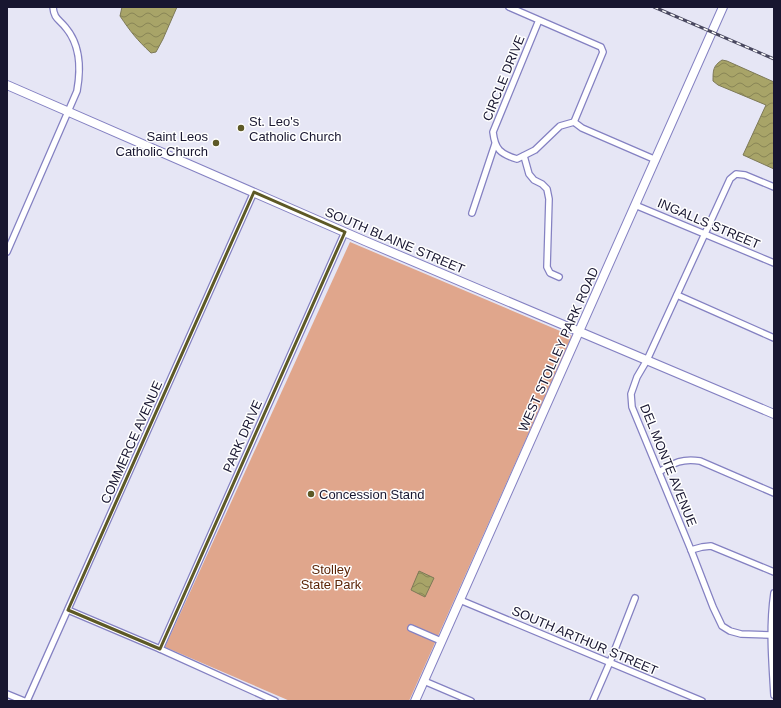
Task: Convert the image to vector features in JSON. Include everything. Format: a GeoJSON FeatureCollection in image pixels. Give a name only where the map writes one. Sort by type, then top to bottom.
{"type":"FeatureCollection","features":[{"type":"Feature","properties":{"kind":"street"},"geometry":{"type":"LineString","coordinates":[[7,252],[77,91],[80,73],[76,44],[66,28],[55,17],[53,7]]}},
{"type":"Feature","properties":{"kind":"street"},"geometry":{"type":"LineString","coordinates":[[509,7],[600,46],[603,52],[574,122]]}},
{"type":"Feature","properties":{"kind":"street","name":"WEST STOLLEY PARK ROAD"},"geometry":{"type":"LineString","coordinates":[[415,701],[723,7]]}},
{"type":"Feature","properties":{"kind":"street","name":"CIRCLE DRIVE"},"geometry":{"type":"LineString","coordinates":[[472,212],[495,144],[493,132],[539,20]]}},
{"type":"Feature","properties":{"kind":"street","name":"SOUTH BLAINE STREET"},"geometry":{"type":"LineString","coordinates":[[7,85],[345,232],[774,414]]}},
{"type":"Feature","properties":{"kind":"street"},"geometry":{"type":"LineString","coordinates":[[574,122],[582,128],[656,160]]}},
{"type":"Feature","properties":{"kind":"street"},"geometry":{"type":"LineString","coordinates":[[495,144],[500,152],[508,157],[517,159],[535,150],[560,126],[574,122]]}},
{"type":"Feature","properties":{"kind":"street"},"geometry":{"type":"LineString","coordinates":[[524,156],[529,174],[534,180],[547,188],[549,198],[548,267],[550,273],[559,277]]}},
{"type":"Feature","properties":{"kind":"street","name":"DEL MONTE AVENUE"},"geometry":{"type":"LineString","coordinates":[[771,635],[741,634],[730,631],[722,626],[632,407],[631,394],[637,377],[647,360],[730,179],[736,174],[750,177],[774,186]]}},
{"type":"Feature","properties":{"kind":"street","name":"COMMERCE AVENUE"},"geometry":{"type":"LineString","coordinates":[[27,701],[254,192]]}},
{"type":"Feature","properties":{"kind":"street","name":"INGALLS STREET"},"geometry":{"type":"LineString","coordinates":[[635,204],[774,263]]}},
{"type":"Feature","properties":{"kind":"street","name":"PARK DRIVE"},"geometry":{"type":"LineString","coordinates":[[160,649],[345,232]]}},
{"type":"Feature","properties":{"kind":"street"},"geometry":{"type":"LineString","coordinates":[[677,295],[774,338]]}},
{"type":"Feature","properties":{"kind":"street"},"geometry":{"type":"LineString","coordinates":[[659,472],[678,462],[688,459],[700,461],[774,493]]}},
{"type":"Feature","properties":{"kind":"street"},"geometry":{"type":"LineString","coordinates":[[691,550],[702,546],[711,546],[774,572]]}},
{"type":"Feature","properties":{"kind":"street"},"geometry":{"type":"LineString","coordinates":[[774,593],[771,635],[774,695]]}},
{"type":"Feature","properties":{"kind":"street"},"geometry":{"type":"LineString","coordinates":[[593,701],[635,598]]}},
{"type":"Feature","properties":{"kind":"street","name":"SOUTH ARTHUR STREET"},"geometry":{"type":"LineString","coordinates":[[460,600],[702,701]]}},
{"type":"Feature","properties":{"kind":"street"},"geometry":{"type":"LineString","coordinates":[[68,610],[160,649],[275,701]]}},
{"type":"Feature","properties":{"kind":"street"},"geometry":{"type":"LineString","coordinates":[[411,628],[441,641]]}},
{"type":"Feature","properties":{"kind":"street"},"geometry":{"type":"LineString","coordinates":[[424,681],[471,701]]}},
{"type":"Feature","properties":{"kind":"street"},"geometry":{"type":"LineString","coordinates":[[7,694],[24,701]]}},
{"type":"Feature","properties":{"kind":"highlighted area"},"geometry":{"type":"Polygon","coordinates":[[[254,192],[345,232],[160,649],[68,610],[254,192]]]}},
{"type":"Feature","properties":{"kind":"green space","name":"Stolley State Park"},"geometry":{"type":"Polygon","coordinates":[[[350,242],[572,336],[409,701],[290,701],[165,647],[350,242]]]}},
{"type":"Feature","properties":{"kind":"water"},"geometry":{"type":"Polygon","coordinates":[[[122,7],[177,7],[156,52],[151,53],[131,31],[120,16],[122,7]]]}},
{"type":"Feature","properties":{"kind":"water"},"geometry":{"type":"Polygon","coordinates":[[[722,60],[774,82],[774,169],[743,155],[766,105],[718,85],[713,81],[714,69],[722,60]]]}},
{"type":"Feature","properties":{"kind":"water"},"geometry":{"type":"Polygon","coordinates":[[[419,571],[434,578],[425,597],[411,590],[419,571]]]}},
{"type":"Feature","properties":{"kind":"railway"},"geometry":{"type":"LineString","coordinates":[[654,7],[774,59]]}},
{"type":"Feature","properties":{"kind":"place","name":"St. Leo's Catholic Church"},"geometry":{"type":"Point","coordinates":[241,128]}},
{"type":"Feature","properties":{"kind":"place","name":"Saint Leos Catholic Church"},"geometry":{"type":"Point","coordinates":[216,143]}},
{"type":"Feature","properties":{"kind":"place","name":"Concession Stand"},"geometry":{"type":"Point","coordinates":[311,494]}}]}
